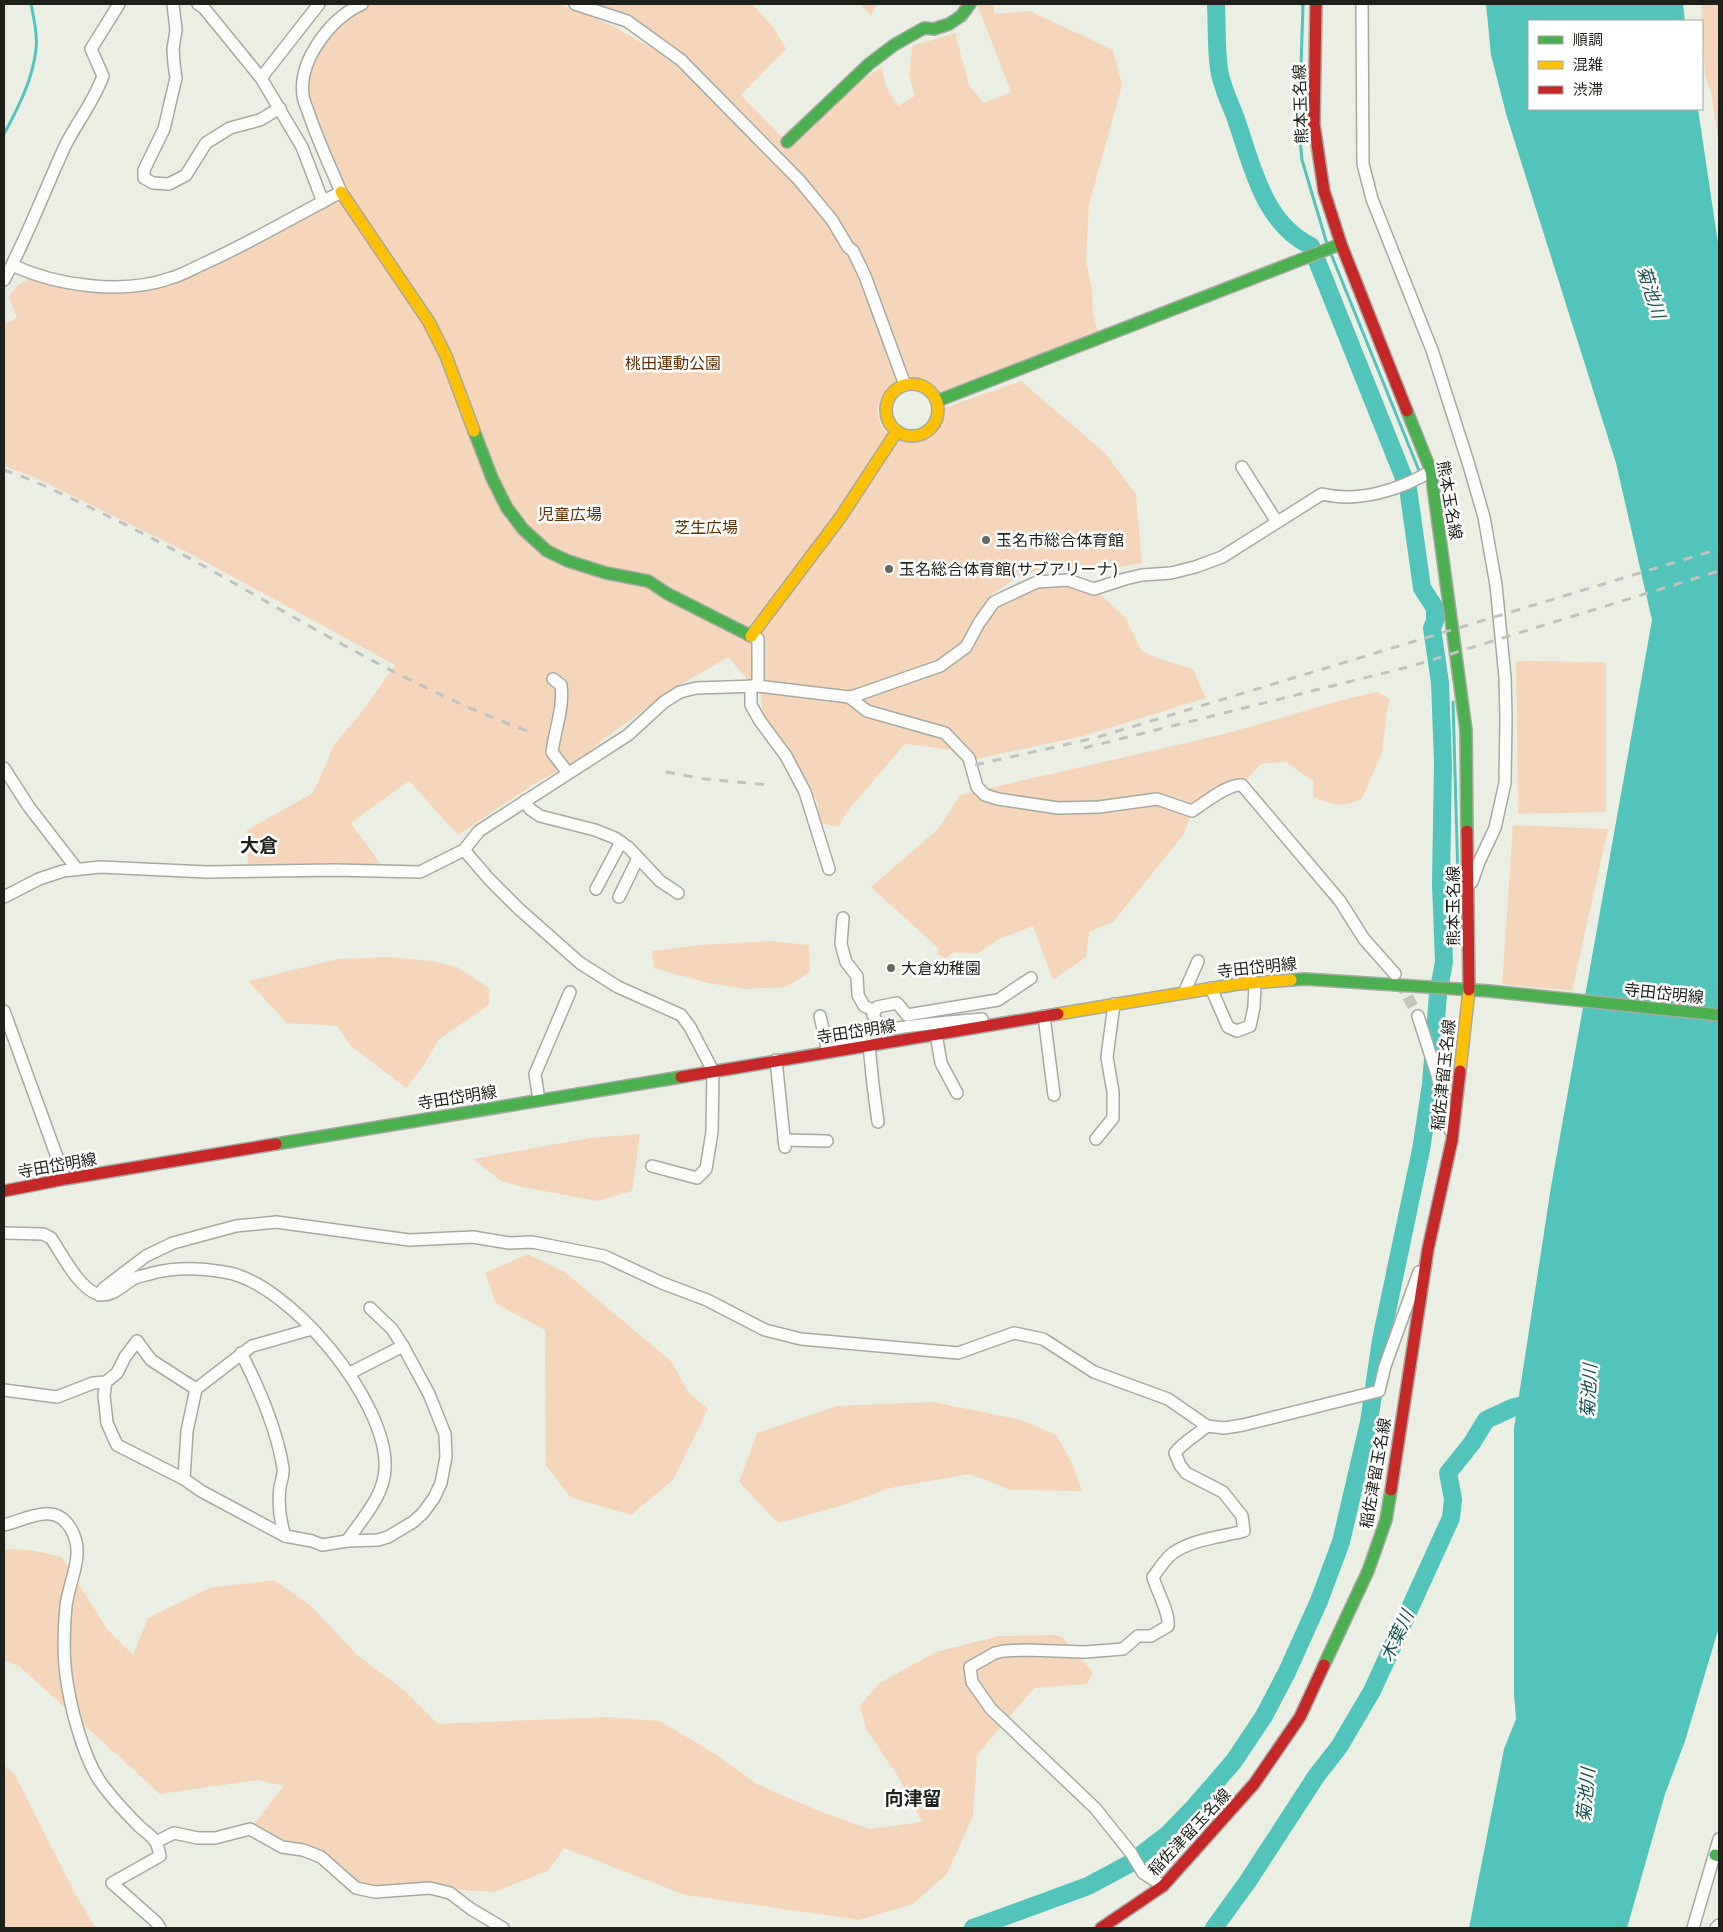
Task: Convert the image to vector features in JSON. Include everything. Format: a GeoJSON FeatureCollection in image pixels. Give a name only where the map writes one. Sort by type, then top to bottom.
{"type":"FeatureCollection","features":[{"type":"Feature","properties":{"kind":"main road"},"geometry":{"type":"LineString","coordinates":[[787,142],[869,64],[898,42],[924,28],[934,29],[949,24],[961,16],[970,4]]}},
{"type":"Feature","properties":{"kind":"main road","name":"熊本玉名線"},"geometry":{"type":"LineString","coordinates":[[1316,4],[1314,124],[1333,248],[1428,473],[1466,730],[1469,990]]}},
{"type":"Feature","properties":{"kind":"main road"},"geometry":{"type":"LineString","coordinates":[[341,192],[429,322],[448,360],[492,478],[507,508],[523,529],[547,551],[568,561],[606,573],[648,581],[668,594],[752,636],[840,518],[897,432]]}},
{"type":"Feature","properties":{"kind":"main road"},"geometry":{"type":"LineString","coordinates":[[937,401],[1333,248]]}},
{"type":"Feature","properties":{"kind":"main road"},"geometry":{"type":"LineString","coordinates":[[918,384],[930,390],[937,401],[938,417],[928,431],[913,436],[897,432],[887,418],[887,402],[897,388],[905,385],[918,384]]}},
{"type":"Feature","properties":{"kind":"main road","name":"寺田岱明線"},"geometry":{"type":"LineString","coordinates":[[4,1191],[65,1179],[776,1060],[1184,992],[1255,982],[1304,979],[1489,991],[1719,1015]]}},
{"type":"Feature","properties":{"kind":"main road","name":"稲佐津留玉名線"},"geometry":{"type":"LineString","coordinates":[[1101,1928],[1163,1886],[1254,1784],[1300,1717],[1368,1572],[1386,1520],[1428,1248],[1452,1140],[1469,990]]}},
{"type":"Feature","properties":{"kind":"street"},"geometry":{"type":"LineString","coordinates":[[4,280],[37,213],[47,184],[67,143],[97,93],[103,76],[91,49],[119,4]]}},
{"type":"Feature","properties":{"kind":"street"},"geometry":{"type":"LineString","coordinates":[[173,4],[176,30],[173,49],[176,78],[164,129],[144,170],[144,178],[153,183],[169,184],[186,175],[206,143],[230,128],[260,120],[280,108]]}},
{"type":"Feature","properties":{"kind":"street"},"geometry":{"type":"LineString","coordinates":[[198,4],[204,8],[261,78],[280,108],[302,147],[322,202]]}},
{"type":"Feature","properties":{"kind":"street"},"geometry":{"type":"LineString","coordinates":[[261,78],[319,4]]}},
{"type":"Feature","properties":{"kind":"street"},"geometry":{"type":"LineString","coordinates":[[12,265],[50,279],[80,284],[132,287],[171,278],[220,256],[341,192],[314,130],[303,95],[304,85],[312,52],[322,36],[342,17],[362,4]]}},
{"type":"Feature","properties":{"kind":"street"},"geometry":{"type":"LineString","coordinates":[[575,4],[627,21],[681,60],[799,180],[832,220],[865,276],[905,385]]}},
{"type":"Feature","properties":{"kind":"street"},"geometry":{"type":"LineString","coordinates":[[1362,4],[1363,164],[1372,199],[1432,350],[1468,462],[1484,517],[1496,585],[1505,677],[1505,782],[1495,828],[1479,862],[1469,890]]}},
{"type":"Feature","properties":{"kind":"street"},"geometry":{"type":"LineString","coordinates":[[1242,467],[1277,522]]}},
{"type":"Feature","properties":{"kind":"street"},"geometry":{"type":"LineString","coordinates":[[4,897],[39,879],[63,871],[100,867],[207,872],[334,870],[420,872],[464,850],[479,831],[628,735],[664,702],[680,692],[696,688],[755,686],[848,697],[940,666],[966,646],[994,602],[1037,582],[1068,580],[1094,589],[1142,575],[1172,573],[1195,567],[1222,557],[1322,494],[1334,497],[1369,494],[1402,486],[1428,473]]}},
{"type":"Feature","properties":{"kind":"street"},"geometry":{"type":"LineString","coordinates":[[752,636],[758,639],[755,686],[751,705],[760,721],[786,756],[805,792],[829,869]]}},
{"type":"Feature","properties":{"kind":"street"},"geometry":{"type":"LineString","coordinates":[[553,679],[561,685],[562,708],[554,734],[552,752],[568,773]]}},
{"type":"Feature","properties":{"kind":"street"},"geometry":{"type":"LineString","coordinates":[[848,697],[867,711],[945,733],[969,758],[977,787],[985,795],[998,799],[1058,808],[1100,807],[1157,799],[1192,811],[1224,790],[1235,785],[1242,785],[1340,901],[1364,939],[1395,974]]}},
{"type":"Feature","properties":{"kind":"street"},"geometry":{"type":"LineString","coordinates":[[4,768],[29,807],[76,870]]}},
{"type":"Feature","properties":{"kind":"street"},"geometry":{"type":"LineString","coordinates":[[525,801],[530,809],[540,816],[595,830],[621,842],[660,881],[678,893]]}},
{"type":"Feature","properties":{"kind":"street"},"geometry":{"type":"LineString","coordinates":[[596,889],[621,842]]}},
{"type":"Feature","properties":{"kind":"street"},"geometry":{"type":"LineString","coordinates":[[464,850],[489,880],[580,963],[618,987],[680,1015],[690,1028],[714,1071],[712,1132],[706,1169],[697,1178],[652,1166]]}},
{"type":"Feature","properties":{"kind":"street"},"geometry":{"type":"LineString","coordinates":[[619,897],[638,858]]}},
{"type":"Feature","properties":{"kind":"street"},"geometry":{"type":"LineString","coordinates":[[844,918],[841,944],[846,962],[857,976],[858,995],[864,1006],[875,1011]]}},
{"type":"Feature","properties":{"kind":"street"},"geometry":{"type":"LineString","coordinates":[[1184,992],[1198,961]]}},
{"type":"Feature","properties":{"kind":"street"},"geometry":{"type":"LineString","coordinates":[[906,1014],[998,1000],[1031,978]]}},
{"type":"Feature","properties":{"kind":"street"},"geometry":{"type":"LineString","coordinates":[[1211,988],[1228,1027],[1237,1031],[1250,1026],[1254,1007],[1255,982]]}},
{"type":"Feature","properties":{"kind":"street"},"geometry":{"type":"LineString","coordinates":[[539,1100],[536,1074],[570,992]]}},
{"type":"Feature","properties":{"kind":"street"},"geometry":{"type":"LineString","coordinates":[[883,1032],[873,1015],[877,1007],[897,1003],[906,1014]]}},
{"type":"Feature","properties":{"kind":"street"},"geometry":{"type":"LineString","coordinates":[[1096,1139],[1113,1118],[1113,1092],[1107,1057],[1114,1004]]}},
{"type":"Feature","properties":{"kind":"street"},"geometry":{"type":"LineString","coordinates":[[4,1011],[65,1179]]}},
{"type":"Feature","properties":{"kind":"street"},"geometry":{"type":"LineString","coordinates":[[902,1028],[906,1014]]}},
{"type":"Feature","properties":{"kind":"street"},"geometry":{"type":"LineString","coordinates":[[820,1016],[828,1052],[840,1044],[902,1028],[984,1019],[1006,1022]]}},
{"type":"Feature","properties":{"kind":"street"},"geometry":{"type":"LineString","coordinates":[[1044,1016],[1054,1095]]}},
{"type":"Feature","properties":{"kind":"street"},"geometry":{"type":"LineString","coordinates":[[1418,1016],[1437,1075],[1452,1140]]}},
{"type":"Feature","properties":{"kind":"street"},"geometry":{"type":"LineString","coordinates":[[936,1034],[941,1063],[957,1094]]}},
{"type":"Feature","properties":{"kind":"street"},"geometry":{"type":"LineString","coordinates":[[869,1045],[878,1122]]}},
{"type":"Feature","properties":{"kind":"street"},"geometry":{"type":"LineString","coordinates":[[776,1060],[784,1144],[827,1141]]}},
{"type":"Feature","properties":{"kind":"street"},"geometry":{"type":"LineString","coordinates":[[100,1295],[104,1288],[146,1256],[173,1243],[236,1226],[276,1222],[408,1240],[473,1237],[509,1242],[532,1242],[604,1256],[662,1284],[707,1300],[765,1330],[801,1339],[958,1353],[1014,1333],[1043,1339],[1094,1372],[1109,1379],[1168,1398],[1207,1426],[1224,1428],[1379,1391],[1384,1366],[1428,1248]]}},
{"type":"Feature","properties":{"kind":"street"},"geometry":{"type":"LineString","coordinates":[[4,1233],[43,1234],[51,1238],[88,1291],[100,1295],[111,1294],[135,1278],[173,1268],[226,1272],[247,1278],[263,1286],[287,1305],[350,1373],[378,1427],[385,1454],[386,1470],[381,1490],[347,1541]]}},
{"type":"Feature","properties":{"kind":"street"},"geometry":{"type":"LineString","coordinates":[[106,1382],[104,1395],[107,1423],[117,1445],[184,1479],[201,1491],[286,1536],[322,1545],[347,1541],[378,1540],[388,1537],[405,1527],[423,1513],[434,1498],[441,1483],[446,1457],[445,1434],[429,1394],[392,1329],[370,1308]]}},
{"type":"Feature","properties":{"kind":"street"},"geometry":{"type":"LineString","coordinates":[[184,1479],[187,1431],[196,1389],[252,1346],[312,1330]]}},
{"type":"Feature","properties":{"kind":"street"},"geometry":{"type":"LineString","coordinates":[[4,1390],[58,1397],[93,1383],[106,1382],[117,1372],[137,1341],[151,1360],[196,1389]]}},
{"type":"Feature","properties":{"kind":"street"},"geometry":{"type":"LineString","coordinates":[[350,1373],[403,1346]]}},
{"type":"Feature","properties":{"kind":"street"},"geometry":{"type":"LineString","coordinates":[[241,1354],[279,1443],[284,1471],[280,1488],[280,1512],[281,1525],[286,1536]]}},
{"type":"Feature","properties":{"kind":"street"},"geometry":{"type":"LineString","coordinates":[[1163,1886],[1143,1873],[1131,1853],[1095,1808],[991,1709],[972,1682],[970,1668],[1004,1651],[1085,1652],[1123,1649],[1138,1636],[1151,1636],[1168,1626],[1167,1614],[1156,1590],[1153,1577],[1165,1562],[1173,1554],[1194,1543],[1244,1531],[1242,1516],[1222,1492],[1186,1472],[1180,1466],[1175,1453],[1181,1445],[1207,1426]]}},
{"type":"Feature","properties":{"kind":"street"},"geometry":{"type":"LineString","coordinates":[[4,1525],[50,1512],[61,1517],[71,1528],[79,1549],[66,1605],[64,1642],[66,1674],[74,1713],[82,1741],[98,1779],[116,1802],[156,1842],[160,1856],[112,1883],[156,1922],[160,1928]]}},
{"type":"Feature","properties":{"kind":"street"},"geometry":{"type":"LineString","coordinates":[[156,1842],[174,1833],[198,1838],[215,1838],[250,1830],[282,1846],[304,1850],[321,1857],[356,1888],[375,1892],[430,1888],[450,1893],[471,1909],[503,1928]]}},
{"type":"Feature","properties":{"kind":"street"},"geometry":{"type":"LineString","coordinates":[[1693,1928],[1717,1856],[1719,1839]]}},
{"type":"Feature","properties":{"kind":"street"},"geometry":{"type":"LineString","coordinates":[[1716,1928],[1719,1925]]}},
{"type":"Feature","properties":{"kind":"green space"},"geometry":{"type":"Polygon","coordinates":[[[362,4],[559,4],[611,25],[665,56],[727,109],[644,33],[578,4],[752,4],[774,28],[786,49],[741,95],[790,145],[864,78],[882,67],[885,85],[898,106],[915,96],[909,75],[912,46],[955,33],[969,85],[984,103],[1011,92],[977,4],[994,4],[994,14],[1030,11],[1113,50],[1122,85],[1089,205],[1086,261],[1092,290],[1093,312],[1099,338],[937,393],[925,384],[898,381],[886,390],[880,400],[878,415],[883,428],[891,436],[902,441],[914,442],[935,432],[942,421],[944,408],[1021,381],[1105,453],[1136,494],[1142,563],[1104,570],[1054,566],[1020,576],[990,595],[976,623],[994,602],[1037,582],[1068,580],[1094,589],[1125,617],[1142,651],[1157,658],[1193,669],[1206,698],[1083,736],[963,762],[951,750],[905,744],[846,813],[839,827],[818,823],[818,804],[784,741],[763,717],[761,695],[728,657],[672,690],[609,735],[577,761],[534,784],[458,835],[409,781],[351,823],[390,877],[248,878],[247,830],[313,793],[334,745],[365,708],[395,665],[189,553],[36,478],[4,466],[4,324],[17,318],[9,297],[17,286],[36,275],[118,286],[171,278],[341,192],[304,85],[312,52],[362,4]]]}},
{"type":"Feature","properties":{"kind":"green space"},"geometry":{"type":"Polygon","coordinates":[[[860,4],[877,4],[871,16],[860,4]]]}},
{"type":"Feature","properties":{"kind":"green space"},"geometry":{"type":"Polygon","coordinates":[[[1701,4],[1719,4],[1719,145],[1711,92],[1705,75],[1701,4]]]}},
{"type":"Feature","properties":{"kind":"green space"},"geometry":{"type":"Polygon","coordinates":[[[1516,661],[1606,662],[1606,812],[1518,814],[1516,661]]]}},
{"type":"Feature","properties":{"kind":"green space"},"geometry":{"type":"Polygon","coordinates":[[[1378,692],[1391,700],[1388,704],[1382,753],[1362,799],[1349,804],[1326,802],[1313,797],[1313,781],[1286,762],[1261,764],[1242,785],[1192,811],[1184,834],[1114,921],[1089,932],[1086,957],[1053,980],[1033,926],[999,939],[977,954],[955,952],[945,958],[937,954],[939,949],[871,887],[938,829],[960,795],[1224,734],[1339,701],[1378,692]]]}},
{"type":"Feature","properties":{"kind":"green space"},"geometry":{"type":"Polygon","coordinates":[[[1513,825],[1608,829],[1572,991],[1502,984],[1513,825]]]}},
{"type":"Feature","properties":{"kind":"green space"},"geometry":{"type":"Polygon","coordinates":[[[769,941],[809,945],[810,972],[786,987],[746,989],[708,983],[654,968],[652,951],[701,945],[769,941]]]}},
{"type":"Feature","properties":{"kind":"green space"},"geometry":{"type":"Polygon","coordinates":[[[390,957],[431,961],[457,967],[489,988],[489,1005],[438,1040],[424,1065],[406,1088],[351,1046],[337,1026],[287,1023],[248,981],[338,959],[390,957]]]}},
{"type":"Feature","properties":{"kind":"green space"},"geometry":{"type":"Polygon","coordinates":[[[640,1134],[632,1191],[597,1201],[522,1187],[501,1181],[473,1159],[590,1138],[640,1134]]]}},
{"type":"Feature","properties":{"kind":"green space"},"geometry":{"type":"Polygon","coordinates":[[[528,1254],[565,1272],[671,1361],[689,1393],[708,1409],[673,1480],[631,1515],[570,1497],[546,1465],[545,1330],[496,1304],[485,1273],[528,1254]]]}},
{"type":"Feature","properties":{"kind":"green space"},"geometry":{"type":"Polygon","coordinates":[[[933,1402],[1022,1420],[1056,1435],[1072,1463],[1082,1491],[1010,1490],[970,1474],[891,1488],[840,1506],[778,1523],[739,1482],[757,1433],[837,1406],[933,1402]]]}},
{"type":"Feature","properties":{"kind":"green space"},"geometry":{"type":"Polygon","coordinates":[[[4,1549],[31,1550],[62,1557],[107,1629],[133,1655],[148,1618],[209,1588],[274,1580],[310,1605],[358,1656],[404,1690],[438,1724],[606,1717],[660,1721],[712,1752],[757,1784],[819,1811],[869,1829],[922,1822],[897,1775],[866,1729],[860,1706],[878,1684],[936,1652],[999,1636],[1054,1635],[1062,1637],[1093,1672],[1087,1684],[1034,1688],[977,1755],[973,1816],[947,1874],[913,1904],[859,1920],[685,1895],[564,1848],[548,1871],[494,1892],[430,1888],[356,1888],[321,1857],[250,1829],[284,1786],[258,1780],[160,1794],[19,1666],[4,1661],[4,1549]]]}},
{"type":"Feature","properties":{"kind":"green space"},"geometry":{"type":"Polygon","coordinates":[[[4,1765],[15,1775],[78,1899],[96,1928],[4,1928],[4,1765]]]}},
{"type":"Feature","properties":{"kind":"water","name":"菊池川"},"geometry":{"type":"Polygon","coordinates":[[[1486,4],[1683,4],[1685,20],[1528,20],[1528,110],[1698,110],[1719,250],[1719,1627],[1685,1741],[1665,1794],[1627,1928],[1469,1928],[1504,1749],[1516,1719],[1514,1693],[1514,1428],[1551,1187],[1652,620],[1616,463],[1507,117],[1491,55],[1486,4]]]}},
{"type":"Feature","properties":{"kind":"waterway"},"geometry":{"type":"LineString","coordinates":[[4,134],[24,93],[32,71],[36,39],[31,4]]}},
{"type":"Feature","properties":{"kind":"waterway"},"geometry":{"type":"LineString","coordinates":[[973,1928],[1088,1886],[1129,1864],[1167,1835],[1196,1805],[1234,1761],[1264,1716],[1287,1672],[1319,1601],[1341,1542],[1369,1422],[1381,1340],[1421,1150],[1431,1084],[1438,994],[1444,962],[1441,884],[1443,762],[1440,683],[1432,628],[1435,621],[1435,608],[1422,588],[1408,488],[1311,246],[1295,236],[1281,223],[1270,208],[1254,173],[1220,75],[1217,53],[1216,4]]}},
{"type":"Feature","properties":{"kind":"waterway"},"geometry":{"type":"LineString","coordinates":[[1303,4],[1299,129],[1302,160],[1327,244]]}},
{"type":"Feature","properties":{"kind":"waterway"},"geometry":{"type":"LineString","coordinates":[[1331,254],[1420,473]]}},
{"type":"Feature","properties":{"kind":"waterway"},"geometry":{"type":"LineString","coordinates":[[1453,702],[1458,879]]}},
{"type":"Feature","properties":{"kind":"waterway","name":"木葉川"},"geometry":{"type":"LineString","coordinates":[[1214,1928],[1248,1881],[1317,1775],[1339,1747],[1372,1691],[1451,1518],[1453,1499],[1448,1473],[1472,1443],[1486,1420],[1514,1407],[1540,1402]]}},
{"type":"Feature","properties":{"kind":"tunnel"},"geometry":{"type":"LineString","coordinates":[[1400,982],[1418,1016]]}},
{"type":"Feature","properties":{"kind":"railway"},"geometry":{"type":"LineString","coordinates":[[4,470],[46,486],[137,530],[333,640],[412,681],[452,700],[533,733]]}},
{"type":"Feature","properties":{"kind":"railway"},"geometry":{"type":"LineString","coordinates":[[975,765],[1095,738],[1719,549]]}},
{"type":"Feature","properties":{"kind":"railway"},"geometry":{"type":"LineString","coordinates":[[1084,748],[1412,666],[1719,571]]}},
{"type":"Feature","properties":{"kind":"railway"},"geometry":{"type":"LineString","coordinates":[[666,772],[705,779],[769,785]]}},
{"type":"Feature","properties":{"kind":"traffic: fast"},"geometry":{"type":"LineString","coordinates":[[787,142],[869,64],[894,45],[924,28],[934,29],[949,24],[961,16],[970,4]]}},
{"type":"Feature","properties":{"kind":"traffic: fast"},"geometry":{"type":"LineString","coordinates":[[937,401],[1341,244]]}},
{"type":"Feature","properties":{"kind":"traffic: fast"},"geometry":{"type":"LineString","coordinates":[[1407,411],[1431,471],[1466,730],[1467,831]]}},
{"type":"Feature","properties":{"kind":"traffic: fast"},"geometry":{"type":"LineString","coordinates":[[474,431],[492,478],[507,508],[523,529],[547,551],[568,561],[606,573],[648,581],[668,594],[751,636]]}},
{"type":"Feature","properties":{"kind":"traffic: fast"},"geometry":{"type":"LineString","coordinates":[[1291,980],[1305,979],[1489,991],[1719,1015]]}},
{"type":"Feature","properties":{"kind":"traffic: fast"},"geometry":{"type":"LineString","coordinates":[[276,1144],[681,1077]]}},
{"type":"Feature","properties":{"kind":"traffic: fast"},"geometry":{"type":"LineString","coordinates":[[1324,1665],[1368,1571],[1386,1520],[1391,1490]]}},
{"type":"Feature","properties":{"kind":"traffic: fast"},"geometry":{"type":"LineString","coordinates":[[1715,1855],[1719,1856]]}},
{"type":"Feature","properties":{"kind":"traffic: slow"},"geometry":{"type":"LineString","coordinates":[[341,192],[429,322],[446,356],[474,431]]}},
{"type":"Feature","properties":{"kind":"traffic: slow"},"geometry":{"type":"LineString","coordinates":[[907,384],[917,384],[926,388],[934,396],[938,410],[934,424],[926,432],[917,436],[907,436],[898,432],[890,424],[886,415],[886,405],[890,396],[898,388],[907,384]]}},
{"type":"Feature","properties":{"kind":"traffic: slow"},"geometry":{"type":"LineString","coordinates":[[751,636],[840,518],[897,431]]}},
{"type":"Feature","properties":{"kind":"traffic: slow"},"geometry":{"type":"LineString","coordinates":[[1058,1014],[1238,984],[1291,980]]}},
{"type":"Feature","properties":{"kind":"traffic: slow"},"geometry":{"type":"LineString","coordinates":[[1460,1071],[1469,990]]}},
{"type":"Feature","properties":{"kind":"traffic: jam"},"geometry":{"type":"LineString","coordinates":[[1316,4],[1314,124],[1324,191],[1341,244],[1407,411]]}},
{"type":"Feature","properties":{"kind":"traffic: jam"},"geometry":{"type":"LineString","coordinates":[[1467,831],[1469,990]]}},
{"type":"Feature","properties":{"kind":"traffic: jam"},"geometry":{"type":"LineString","coordinates":[[681,1077],[1058,1014]]}},
{"type":"Feature","properties":{"kind":"traffic: jam"},"geometry":{"type":"LineString","coordinates":[[1391,1490],[1428,1249],[1452,1140],[1460,1071]]}},
{"type":"Feature","properties":{"kind":"traffic: jam"},"geometry":{"type":"LineString","coordinates":[[4,1191],[276,1144]]}},
{"type":"Feature","properties":{"kind":"traffic: jam"},"geometry":{"type":"LineString","coordinates":[[1101,1928],[1163,1886],[1254,1784],[1300,1717],[1324,1665]]}},
{"type":"Feature","properties":{"kind":"place","name":"玉名市総合体育館"},"geometry":{"type":"Point","coordinates":[986,540]}},
{"type":"Feature","properties":{"kind":"place","name":"玉名総合体育館(サブアリーナ)"},"geometry":{"type":"Point","coordinates":[889,569]}},
{"type":"Feature","properties":{"kind":"place","name":"大倉幼稚園"},"geometry":{"type":"Point","coordinates":[891,968]}},
{"type":"Feature","properties":{"kind":"district","name":"大倉"},"geometry":{"type":"Point","coordinates":[259,845]}},
{"type":"Feature","properties":{"kind":"district","name":"向津留"},"geometry":{"type":"Point","coordinates":[913,1798]}},
{"type":"Feature","properties":{"kind":"park label","name":"桃田運動公園"},"geometry":{"type":"Point","coordinates":[673,363]}},
{"type":"Feature","properties":{"kind":"park label","name":"児童広場"},"geometry":{"type":"Point","coordinates":[570,514]}},
{"type":"Feature","properties":{"kind":"park label","name":"芝生広場"},"geometry":{"type":"Point","coordinates":[706,527]}}]}
